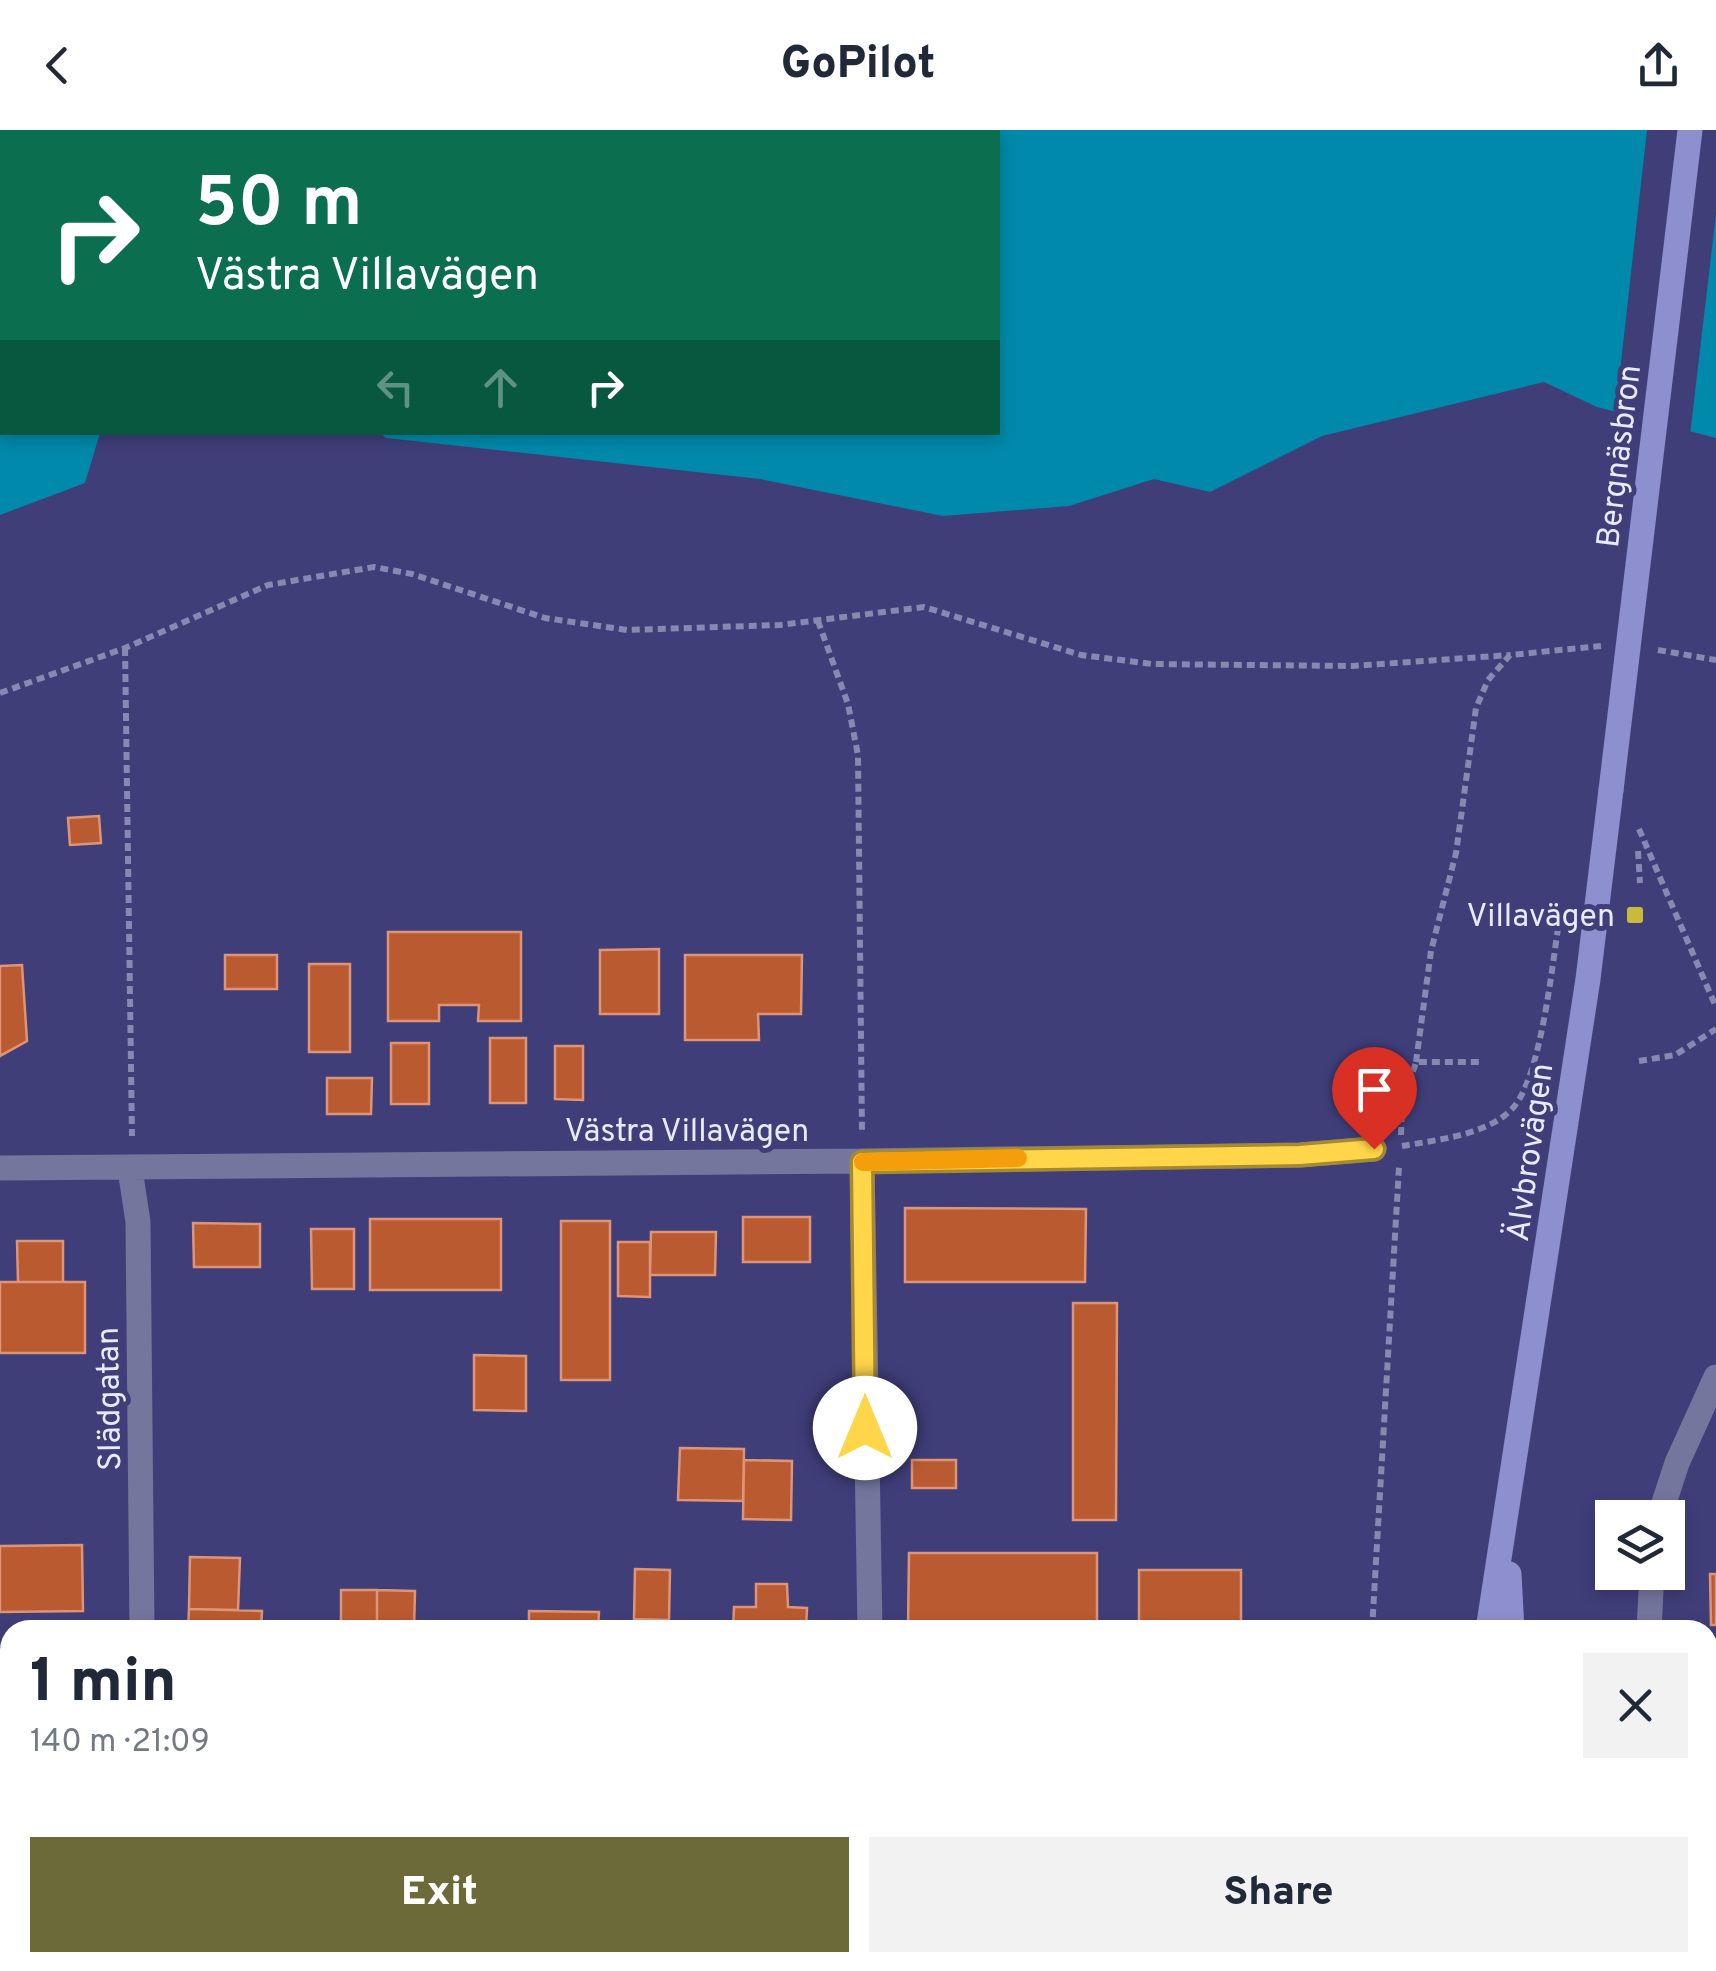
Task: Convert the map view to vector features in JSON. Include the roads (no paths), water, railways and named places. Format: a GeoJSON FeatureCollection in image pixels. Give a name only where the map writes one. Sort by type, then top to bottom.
{"type":"FeatureCollection","features":[{"type":"Feature","properties":{"kind":"main road","name":"Bergnäsbron"},"geometry":{"type":"LineString","coordinates":[[1611,790],[1690,130]]}},
{"type":"Feature","properties":{"kind":"main road","name":"Älvbrovägen"},"geometry":{"type":"LineString","coordinates":[[1490,1620],[1585,998],[1611,790]]}},
{"type":"Feature","properties":{"kind":"main road","name":"Älvbrovägen"},"geometry":{"type":"LineString","coordinates":[[1507,1524],[1512,1620]]}},
{"type":"Feature","properties":{"kind":"street","name":"Västra Villavägen"},"geometry":{"type":"LineString","coordinates":[[0,1168],[862,1162],[1300,1155],[1374,1149]]}},
{"type":"Feature","properties":{"kind":"street"},"geometry":{"type":"LineString","coordinates":[[862,1162],[870,1620]]}},
{"type":"Feature","properties":{"kind":"street","name":"Slädgatan"},"geometry":{"type":"LineString","coordinates":[[130,1169],[138,1222],[142,1620]]}},
{"type":"Feature","properties":{"kind":"street"},"geometry":{"type":"LineString","coordinates":[[1665,1500],[1677,1463],[1716,1377]]}},
{"type":"Feature","properties":{"kind":"street"},"geometry":{"type":"LineString","coordinates":[[1650,1620],[1651,1590]]}},
{"type":"Feature","properties":{"kind":"water"},"geometry":{"type":"Polygon","coordinates":[[[1000,130],[1716,130],[1716,438],[1597,407],[1544,382],[1322,436],[1210,492],[1154,479],[1069,506],[943,516],[760,479],[382,435],[1000,435],[1000,130]]]}},
{"type":"Feature","properties":{"kind":"water"},"geometry":{"type":"Polygon","coordinates":[[[0,435],[99,435],[85,483],[0,515],[0,435]]]}},
{"type":"Feature","properties":{"kind":"place","name":"Villavägen"},"geometry":{"type":"Point","coordinates":[1635,915]}}]}
